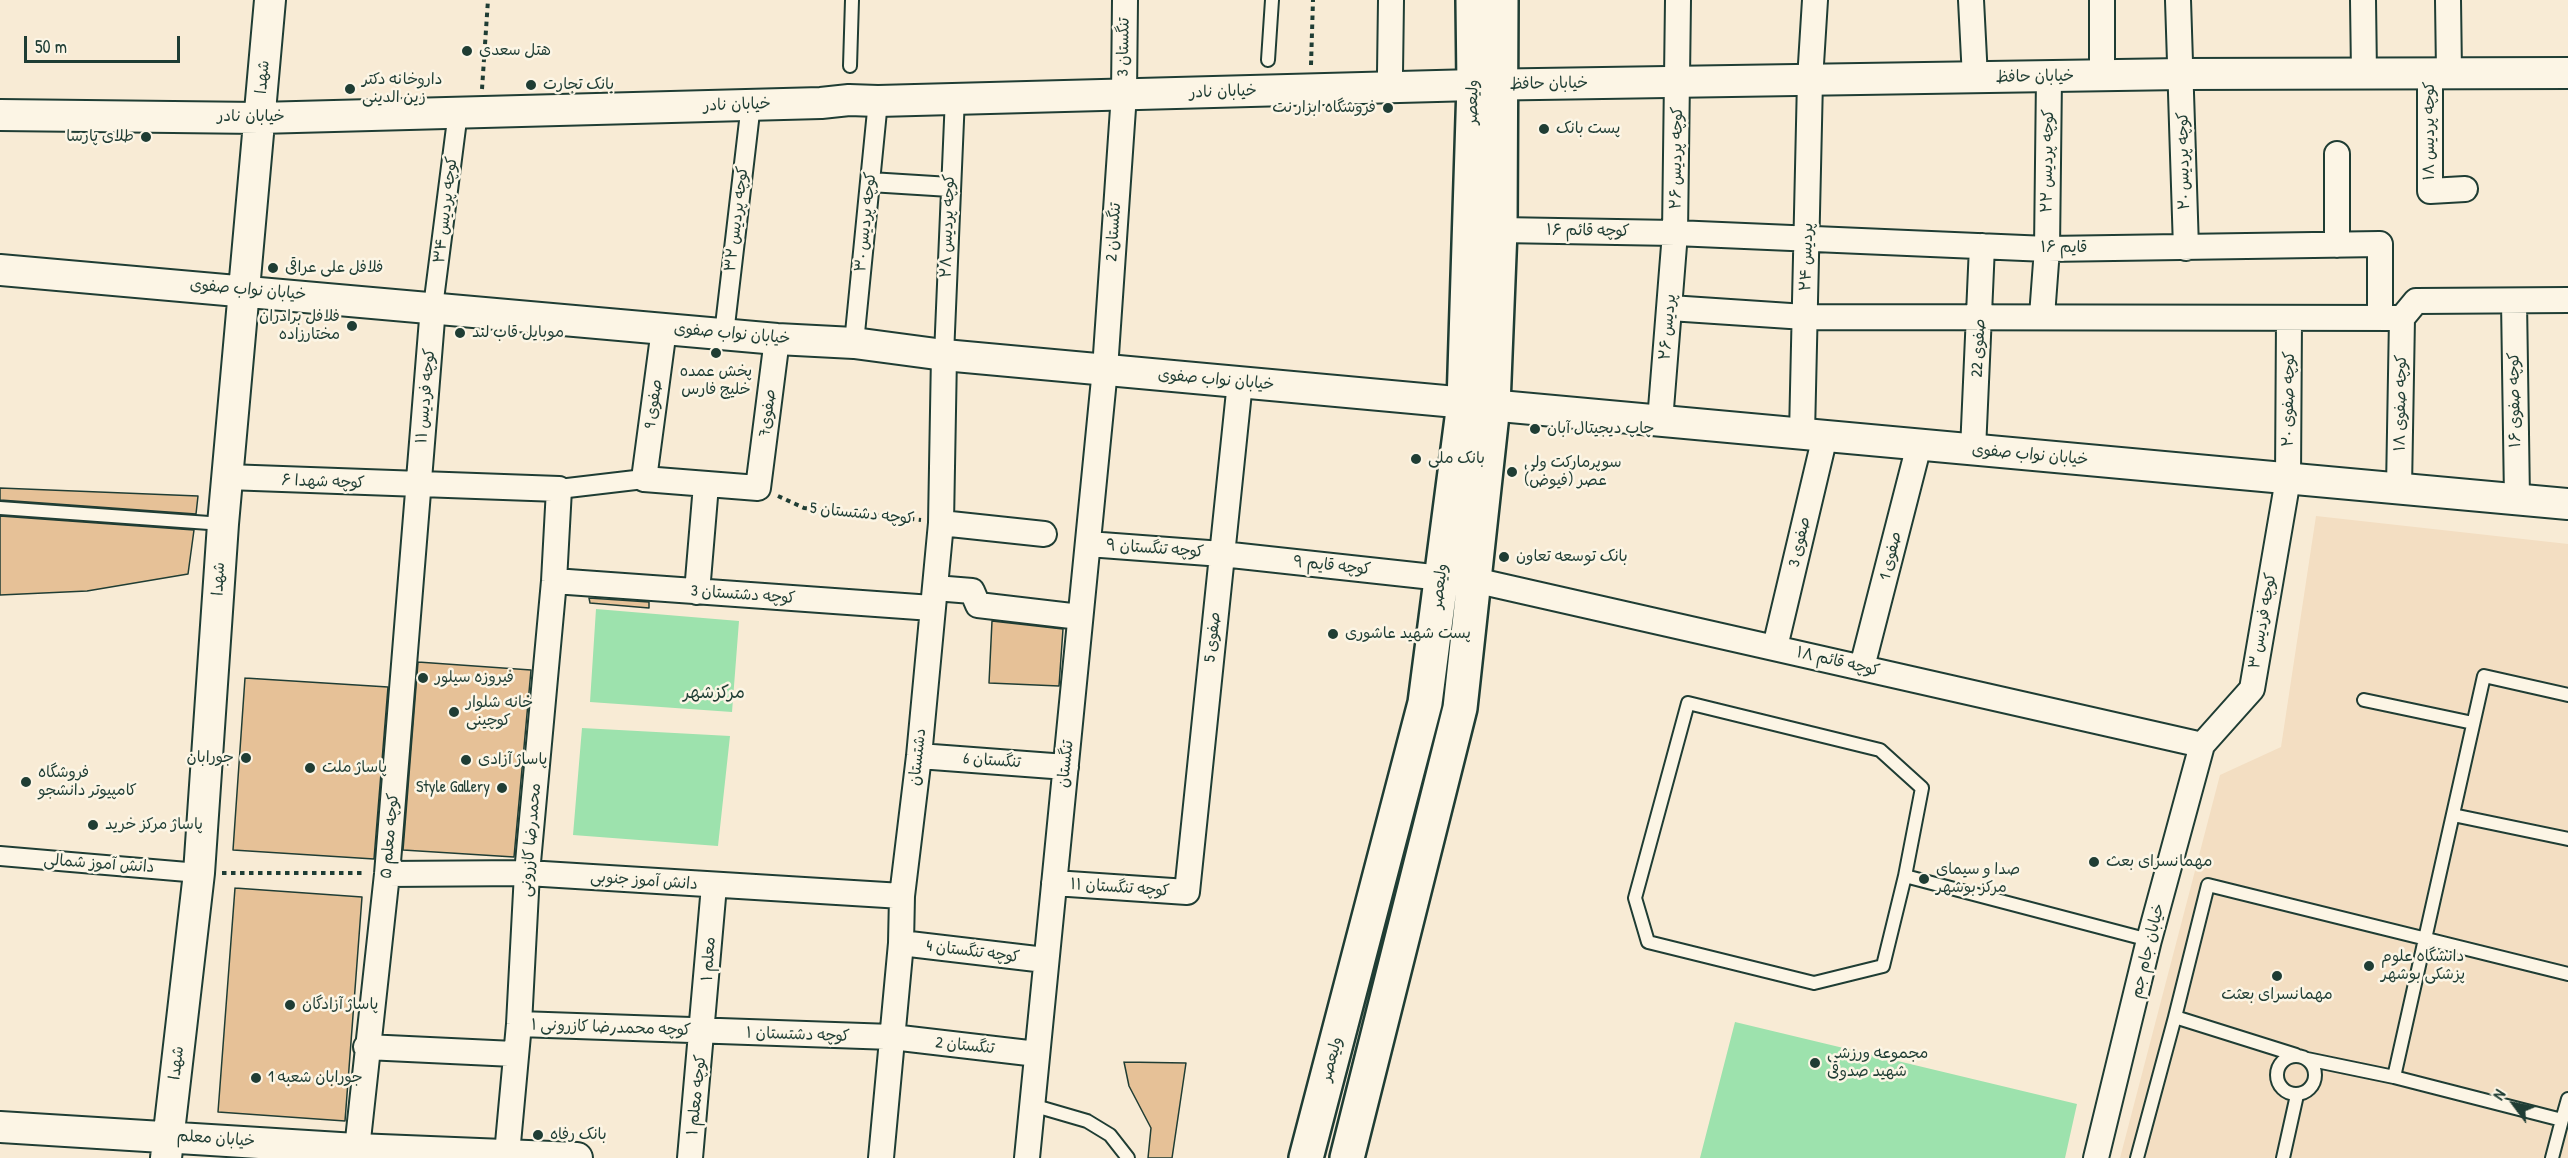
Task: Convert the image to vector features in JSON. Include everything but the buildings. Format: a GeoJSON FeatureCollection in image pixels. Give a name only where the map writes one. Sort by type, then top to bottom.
{"type":"FeatureCollection","features":[{"type":"Feature","properties":{"kind":"main road","name":"ولیعصر"},"geometry":{"type":"LineString","coordinates":[[1306,1158],[1425,703],[1442,578],[1478,404],[1500,230],[1488,85],[1473,0]]}},
{"type":"Feature","properties":{"kind":"main road","name":"ولیعصر"},"geometry":{"type":"LineString","coordinates":[[1347,1158],[1460,708],[1474,580],[1488,85],[1501,0]]}},
{"type":"Feature","properties":{"kind":"main road"},"geometry":{"type":"LineString","coordinates":[[1396,813],[1431,822]]}},
{"type":"Feature","properties":{"kind":"street","name":"شهدا"},"geometry":{"type":"LineString","coordinates":[[167,1147],[199,873],[223,524],[270,0]]}},
{"type":"Feature","properties":{"kind":"street","name":"تنگستان 3"},"geometry":{"type":"LineString","coordinates":[[1124,94],[1125,0]]}},
{"type":"Feature","properties":{"kind":"street"},"geometry":{"type":"LineString","coordinates":[[1390,73],[1391,0]]}},
{"type":"Feature","properties":{"kind":"street","name":"کوچه پردیس ۲۶"},"geometry":{"type":"LineString","coordinates":[[1675,233],[1678,0]]}},
{"type":"Feature","properties":{"kind":"street","name":"پردیس ۲۴"},"geometry":{"type":"LineString","coordinates":[[1813,435],[1805,317],[1810,80],[1815,0]]}},
{"type":"Feature","properties":{"kind":"street"},"geometry":{"type":"LineString","coordinates":[[1971,0],[1975,78]]}},
{"type":"Feature","properties":{"kind":"street"},"geometry":{"type":"LineString","coordinates":[[2102,0],[2102,76]]}},
{"type":"Feature","properties":{"kind":"street","name":"کوچه پردیس ۲۰"},"geometry":{"type":"LineString","coordinates":[[2178,0],[2186,248]]}},
{"type":"Feature","properties":{"kind":"street"},"geometry":{"type":"LineString","coordinates":[[2363,0],[2364,73]]}},
{"type":"Feature","properties":{"kind":"street"},"geometry":{"type":"LineString","coordinates":[[2440,72],[2448,0]]}},
{"type":"Feature","properties":{"kind":"street","name":"کوچه پردیس ۱۸"},"geometry":{"type":"LineString","coordinates":[[2440,72],[2430,191],[2465,189]]}},
{"type":"Feature","properties":{"kind":"street","name":"خیابان حافظ"},"geometry":{"type":"LineString","coordinates":[[1488,85],[2182,74],[2568,73]]}},
{"type":"Feature","properties":{"kind":"street","name":"کوچه پردیس ۲۲"},"geometry":{"type":"LineString","coordinates":[[2042,316],[2047,249],[2049,77]]}},
{"type":"Feature","properties":{"kind":"street","name":"خیابان نادر"},"geometry":{"type":"LineString","coordinates":[[0,115],[260,118],[751,104],[849,99],[878,101],[955,97],[1488,85]]}},
{"type":"Feature","properties":{"kind":"street","name":"تنگستان 2"},"geometry":{"type":"LineString","coordinates":[[1105,369],[1124,94]]}},
{"type":"Feature","properties":{"kind":"street","name":"کوچه پردیس ۲۸"},"geometry":{"type":"LineString","coordinates":[[944,355],[955,97]]}},
{"type":"Feature","properties":{"kind":"street","name":"کوچه پردیس ۳۰"},"geometry":{"type":"LineString","coordinates":[[854,343],[878,101]]}},
{"type":"Feature","properties":{"kind":"street","name":"کوچه پردیس ۳۲"},"geometry":{"type":"LineString","coordinates":[[724,334],[751,104]]}},
{"type":"Feature","properties":{"kind":"street","name":"کوچه پردیس ۳۴"},"geometry":{"type":"LineString","coordinates":[[433,307],[469,112]]}},
{"type":"Feature","properties":{"kind":"street"},"geometry":{"type":"LineString","coordinates":[[2337,154],[2337,245]]}},
{"type":"Feature","properties":{"kind":"street"},"geometry":{"type":"LineString","coordinates":[[870,182],[950,187]]}},
{"type":"Feature","properties":{"kind":"street","name":"کوچه قائم ۱۶"},"geometry":{"type":"LineString","coordinates":[[1500,230],[1675,233]]}},
{"type":"Feature","properties":{"kind":"street","name":"قایم ۱۶"},"geometry":{"type":"LineString","coordinates":[[1675,233],[2047,249],[2380,244],[2391,318]]}},
{"type":"Feature","properties":{"kind":"street","name":"پردیس ۲۶"},"geometry":{"type":"LineString","coordinates":[[1660,421],[1675,233]]}},
{"type":"Feature","properties":{"kind":"street","name":"صفوی 22"},"geometry":{"type":"LineString","coordinates":[[1973,450],[1982,246]]}},
{"type":"Feature","properties":{"kind":"street","name":"خیابان نواب صفوی"},"geometry":{"type":"LineString","coordinates":[[0,270],[777,339],[854,343],[944,355],[2568,504]]}},
{"type":"Feature","properties":{"kind":"street"},"geometry":{"type":"LineString","coordinates":[[1670,308],[1805,317],[2042,316],[2289,319],[2391,318],[2416,300],[2568,300]]}},
{"type":"Feature","properties":{"kind":"street","name":"کوچه صفوی ۱۶"},"geometry":{"type":"LineString","coordinates":[[2514,301],[2517,499]]}},
{"type":"Feature","properties":{"kind":"street","name":"کوچه فردیس ۱۱"},"geometry":{"type":"LineString","coordinates":[[419,486],[433,307]]}},
{"type":"Feature","properties":{"kind":"street","name":"کوچه صفوی ۱۸"},"geometry":{"type":"LineString","coordinates":[[2391,318],[2399,488]]}},
{"type":"Feature","properties":{"kind":"street","name":"کوچه صفوی ۲۰"},"geometry":{"type":"LineString","coordinates":[[2288,478],[2289,319]]}},
{"type":"Feature","properties":{"kind":"street","name":"صفوی 9"},"geometry":{"type":"LineString","coordinates":[[644,480],[664,328]]}},
{"type":"Feature","properties":{"kind":"street","name":"صفوی7"},"geometry":{"type":"LineString","coordinates":[[758,488],[777,339]]}},
{"type":"Feature","properties":{"kind":"street","name":"دشتستان"},"geometry":{"type":"LineString","coordinates":[[881,1158],[901,943],[902,896],[919,756],[941,522],[944,355]]}},
{"type":"Feature","properties":{"kind":"street","name":"تنگستان"},"geometry":{"type":"LineString","coordinates":[[1027,1158],[1105,369]]}},
{"type":"Feature","properties":{"kind":"street","name":"صفوی 5"},"geometry":{"type":"LineString","coordinates":[[1187,892],[1240,382]]}},
{"type":"Feature","properties":{"kind":"street","name":"صفوی 3"},"geometry":{"type":"LineString","coordinates":[[1775,647],[1813,435]]}},
{"type":"Feature","properties":{"kind":"street","name":"صفوی 1"},"geometry":{"type":"LineString","coordinates":[[1862,667],[1919,445]]}},
{"type":"Feature","properties":{"kind":"street","name":"کوچه شهدا ۶"},"geometry":{"type":"LineString","coordinates":[[227,477],[419,486],[559,489]]}},
{"type":"Feature","properties":{"kind":"street","name":"کوچه فردیس ۳"},"geometry":{"type":"LineString","coordinates":[[2202,745],[2252,689],[2288,478]]}},
{"type":"Feature","properties":{"kind":"street"},"geometry":{"type":"LineString","coordinates":[[559,489],[644,480],[758,488]]}},
{"type":"Feature","properties":{"kind":"street"},"geometry":{"type":"LineString","coordinates":[[697,592],[706,485]]}},
{"type":"Feature","properties":{"kind":"street","name":"کوچه معلم ۵"},"geometry":{"type":"LineString","coordinates":[[356,1154],[366,1047],[387,874],[419,486]]}},
{"type":"Feature","properties":{"kind":"street","name":"محمدرضا کازرونی"},"geometry":{"type":"LineString","coordinates":[[507,1154],[514,1054],[519,1024],[527,873],[554,581],[559,489]]}},
{"type":"Feature","properties":{"kind":"street"},"geometry":{"type":"LineString","coordinates":[[941,522],[1044,534]]}},
{"type":"Feature","properties":{"kind":"street","name":"کوچه تنگستان ۹"},"geometry":{"type":"LineString","coordinates":[[1088,544],[1222,554]]}},
{"type":"Feature","properties":{"kind":"street","name":"کوچه قایم ۹"},"geometry":{"type":"LineString","coordinates":[[1222,554],[1442,578]]}},
{"type":"Feature","properties":{"kind":"street","name":"کوچه قائم ۱۸"},"geometry":{"type":"LineString","coordinates":[[1474,580],[2202,745]]}},
{"type":"Feature","properties":{"kind":"street","name":"کوچه دشتستان 3"},"geometry":{"type":"LineString","coordinates":[[554,581],[697,592],[934,598],[972,591],[978,605],[1080,617]]}},
{"type":"Feature","properties":{"kind":"street","name":"خیابان جام جم"},"geometry":{"type":"LineString","coordinates":[[2096,1158],[2149,940],[2202,745]]}},
{"type":"Feature","properties":{"kind":"street","name":"تنگستان 6"},"geometry":{"type":"LineString","coordinates":[[919,756],[1066,767]]}},
{"type":"Feature","properties":{"kind":"street","name":"دانش آموز شمالی"},"geometry":{"type":"LineString","coordinates":[[0,856],[199,873]]}},
{"type":"Feature","properties":{"kind":"street","name":"دانش آموز جنوبی"},"geometry":{"type":"LineString","coordinates":[[387,874],[527,873],[902,896]]}},
{"type":"Feature","properties":{"kind":"street","name":"کوچه تنگستان ۱۱"},"geometry":{"type":"LineString","coordinates":[[1054,884],[1187,892]]}},
{"type":"Feature","properties":{"kind":"street","name":"معلم ۱"},"geometry":{"type":"LineString","coordinates":[[703,1032],[714,886]]}},
{"type":"Feature","properties":{"kind":"street","name":"کوچه تنگستان 4"},"geometry":{"type":"LineString","coordinates":[[901,943],[1045,960]]}},
{"type":"Feature","properties":{"kind":"street","name":"کوچه محمدرضا کازرونی ۱"},"geometry":{"type":"LineString","coordinates":[[519,1024],[703,1032]]}},
{"type":"Feature","properties":{"kind":"street","name":"کوچه دشتستان ۱"},"geometry":{"type":"LineString","coordinates":[[703,1032],[892,1037]]}},
{"type":"Feature","properties":{"kind":"street","name":"کوچه معلم ۱"},"geometry":{"type":"LineString","coordinates":[[690,1158],[703,1032]]}},
{"type":"Feature","properties":{"kind":"street","name":"تنگستان 2"},"geometry":{"type":"LineString","coordinates":[[892,1037],[1037,1054]]}},
{"type":"Feature","properties":{"kind":"street"},"geometry":{"type":"LineString","coordinates":[[366,1047],[514,1054]]}},
{"type":"Feature","properties":{"kind":"street","name":"خیابان معلم"},"geometry":{"type":"LineString","coordinates":[[0,1127],[167,1147],[356,1154],[507,1154],[577,1158]]}},
{"type":"Feature","properties":{"kind":"lane"},"geometry":{"type":"LineString","coordinates":[[850,66],[852,0]]}},
{"type":"Feature","properties":{"kind":"lane"},"geometry":{"type":"LineString","coordinates":[[1268,60],[1272,0]]}},
{"type":"Feature","properties":{"kind":"lane"},"geometry":{"type":"LineString","coordinates":[[0,508],[223,524]]}},
{"type":"Feature","properties":{"kind":"lane"},"geometry":{"type":"LineString","coordinates":[[2394,1077],[2484,676],[2568,695]]}},
{"type":"Feature","properties":{"kind":"lane"},"geometry":{"type":"LineString","coordinates":[[2364,700],[2473,723]]}},
{"type":"Feature","properties":{"kind":"lane"},"geometry":{"type":"LineString","coordinates":[[1688,703],[1880,750],[1922,788],[1905,876],[1883,966],[1814,983],[1648,942],[1635,898],[1688,703]]}},
{"type":"Feature","properties":{"kind":"lane"},"geometry":{"type":"LineString","coordinates":[[2453,815],[2568,839]]}},
{"type":"Feature","properties":{"kind":"lane"},"geometry":{"type":"LineString","coordinates":[[1905,876],[2149,940]]}},
{"type":"Feature","properties":{"kind":"lane"},"geometry":{"type":"LineString","coordinates":[[2137,1158],[2208,885],[2568,974]]}},
{"type":"Feature","properties":{"kind":"lane"},"geometry":{"type":"LineString","coordinates":[[2175,1017],[2301,1057],[2394,1077],[2562,1119]]}},
{"type":"Feature","properties":{"kind":"lane"},"geometry":{"type":"LineString","coordinates":[[2301,1057],[2315,1068],[2315,1080],[2308,1090],[2297,1095],[2285,1091],[2278,1082],[2278,1070],[2284,1059],[2301,1057]]}},
{"type":"Feature","properties":{"kind":"lane"},"geometry":{"type":"LineString","coordinates":[[2283,1158],[2297,1095]]}},
{"type":"Feature","properties":{"kind":"lane"},"geometry":{"type":"LineString","coordinates":[[2552,1158],[2568,1099]]}},
{"type":"Feature","properties":{"kind":"lane"},"geometry":{"type":"LineString","coordinates":[[1032,1105],[1087,1121],[1110,1135],[1128,1158]]}},
{"type":"Feature","properties":{"kind":"path"},"geometry":{"type":"LineString","coordinates":[[469,112],[488,0]]}},
{"type":"Feature","properties":{"kind":"path"},"geometry":{"type":"LineString","coordinates":[[1311,89],[1313,0]]}},
{"type":"Feature","properties":{"kind":"path","name":"کوچه دشتستان 5"},"geometry":{"type":"LineString","coordinates":[[758,488],[804,508],[941,522]]}},
{"type":"Feature","properties":{"kind":"path"},"geometry":{"type":"LineString","coordinates":[[199,873],[387,874]]}},
{"type":"Feature","properties":{"kind":"shaded area","name":"دانشگاه علوم پزشکی بوشهر"},"geometry":{"type":"Polygon","coordinates":[[[2316,516],[2568,544],[2568,1158],[2120,1158],[2220,775],[2281,747],[2316,516]]]}},
{"type":"Feature","properties":{"kind":"green space"},"geometry":{"type":"Polygon","coordinates":[[[596,609],[739,621],[732,712],[590,702],[596,609]]]}},
{"type":"Feature","properties":{"kind":"green space"},"geometry":{"type":"Polygon","coordinates":[[[582,728],[730,736],[718,846],[573,835],[582,728]]]}},
{"type":"Feature","properties":{"kind":"green space","name":"مجموعه ورزشی شهید صدوقی"},"geometry":{"type":"Polygon","coordinates":[[[1735,1022],[2077,1104],[2065,1158],[1700,1158],[1735,1022]]]}},
{"type":"Feature","properties":{"kind":"place","name":"هتل سعدی"},"geometry":{"type":"Point","coordinates":[467,51]}},
{"type":"Feature","properties":{"kind":"place","name":"بانک تجارت"},"geometry":{"type":"Point","coordinates":[531,85]}},
{"type":"Feature","properties":{"kind":"place","name":"داروخانه دکتر زین الدینی"},"geometry":{"type":"Point","coordinates":[350,89]}},
{"type":"Feature","properties":{"kind":"place","name":"فروشگاه ابزار نت"},"geometry":{"type":"Point","coordinates":[1388,108]}},
{"type":"Feature","properties":{"kind":"place","name":"پست بانک"},"geometry":{"type":"Point","coordinates":[1544,129]}},
{"type":"Feature","properties":{"kind":"place","name":"طلای پارسا"},"geometry":{"type":"Point","coordinates":[146,137]}},
{"type":"Feature","properties":{"kind":"place","name":"فلافل علی عراقی"},"geometry":{"type":"Point","coordinates":[273,268]}},
{"type":"Feature","properties":{"kind":"place","name":"فلافل برادران مختارزاده"},"geometry":{"type":"Point","coordinates":[352,326]}},
{"type":"Feature","properties":{"kind":"place","name":"موبایل قاب لند"},"geometry":{"type":"Point","coordinates":[460,333]}},
{"type":"Feature","properties":{"kind":"place","name":"پخش عمده خلیج فارس"},"geometry":{"type":"Point","coordinates":[716,353]}},
{"type":"Feature","properties":{"kind":"place","name":"چاپ دیجیتال آبان"},"geometry":{"type":"Point","coordinates":[1535,429]}},
{"type":"Feature","properties":{"kind":"place","name":"بانک ملی"},"geometry":{"type":"Point","coordinates":[1416,459]}},
{"type":"Feature","properties":{"kind":"place","name":"سوپرمارکت ولی عصر (فیوض)"},"geometry":{"type":"Point","coordinates":[1512,472]}},
{"type":"Feature","properties":{"kind":"place","name":"بانک توسعه تعاون"},"geometry":{"type":"Point","coordinates":[1504,557]}},
{"type":"Feature","properties":{"kind":"place","name":"پست شهید عاشوری"},"geometry":{"type":"Point","coordinates":[1333,634]}},
{"type":"Feature","properties":{"kind":"place","name":"فیروزه سیلور"},"geometry":{"type":"Point","coordinates":[423,678]}},
{"type":"Feature","properties":{"kind":"place","name":"خانه شلوار کوچینی"},"geometry":{"type":"Point","coordinates":[454,712]}},
{"type":"Feature","properties":{"kind":"place","name":"جورابان"},"geometry":{"type":"Point","coordinates":[246,758]}},
{"type":"Feature","properties":{"kind":"place","name":"پاساژ آزادی"},"geometry":{"type":"Point","coordinates":[466,760]}},
{"type":"Feature","properties":{"kind":"place","name":"پاساژ ملت"},"geometry":{"type":"Point","coordinates":[310,768]}},
{"type":"Feature","properties":{"kind":"place","name":"فروشگاه کامپیوتر دانشجو"},"geometry":{"type":"Point","coordinates":[26,782]}},
{"type":"Feature","properties":{"kind":"place","name":"Style Gallery"},"geometry":{"type":"Point","coordinates":[502,788]}},
{"type":"Feature","properties":{"kind":"place","name":"پاساژ مرکز خرید"},"geometry":{"type":"Point","coordinates":[93,825]}},
{"type":"Feature","properties":{"kind":"place","name":"مهمانسرای بعث"},"geometry":{"type":"Point","coordinates":[2094,862]}},
{"type":"Feature","properties":{"kind":"place","name":"صدا و سیمای مرکز بوشهر"},"geometry":{"type":"Point","coordinates":[1924,879]}},
{"type":"Feature","properties":{"kind":"place","name":"دانشگاه علوم پزشکی بوشهر"},"geometry":{"type":"Point","coordinates":[2369,966]}},
{"type":"Feature","properties":{"kind":"place","name":"مهمانسرای بعثت"},"geometry":{"type":"Point","coordinates":[2277,976]}},
{"type":"Feature","properties":{"kind":"place","name":"پاساژ آزادگان"},"geometry":{"type":"Point","coordinates":[290,1005]}},
{"type":"Feature","properties":{"kind":"place","name":"مجموعه ورزشی شهید صدوقی"},"geometry":{"type":"Point","coordinates":[1815,1063]}},
{"type":"Feature","properties":{"kind":"place","name":"جورابان شعبه 1"},"geometry":{"type":"Point","coordinates":[256,1078]}},
{"type":"Feature","properties":{"kind":"place","name":"بانک رفاه"},"geometry":{"type":"Point","coordinates":[538,1135]}},
{"type":"Feature","properties":{"kind":"district","name":"مرکزشهر"},"geometry":{"type":"Point","coordinates":[714,693]}}]}
